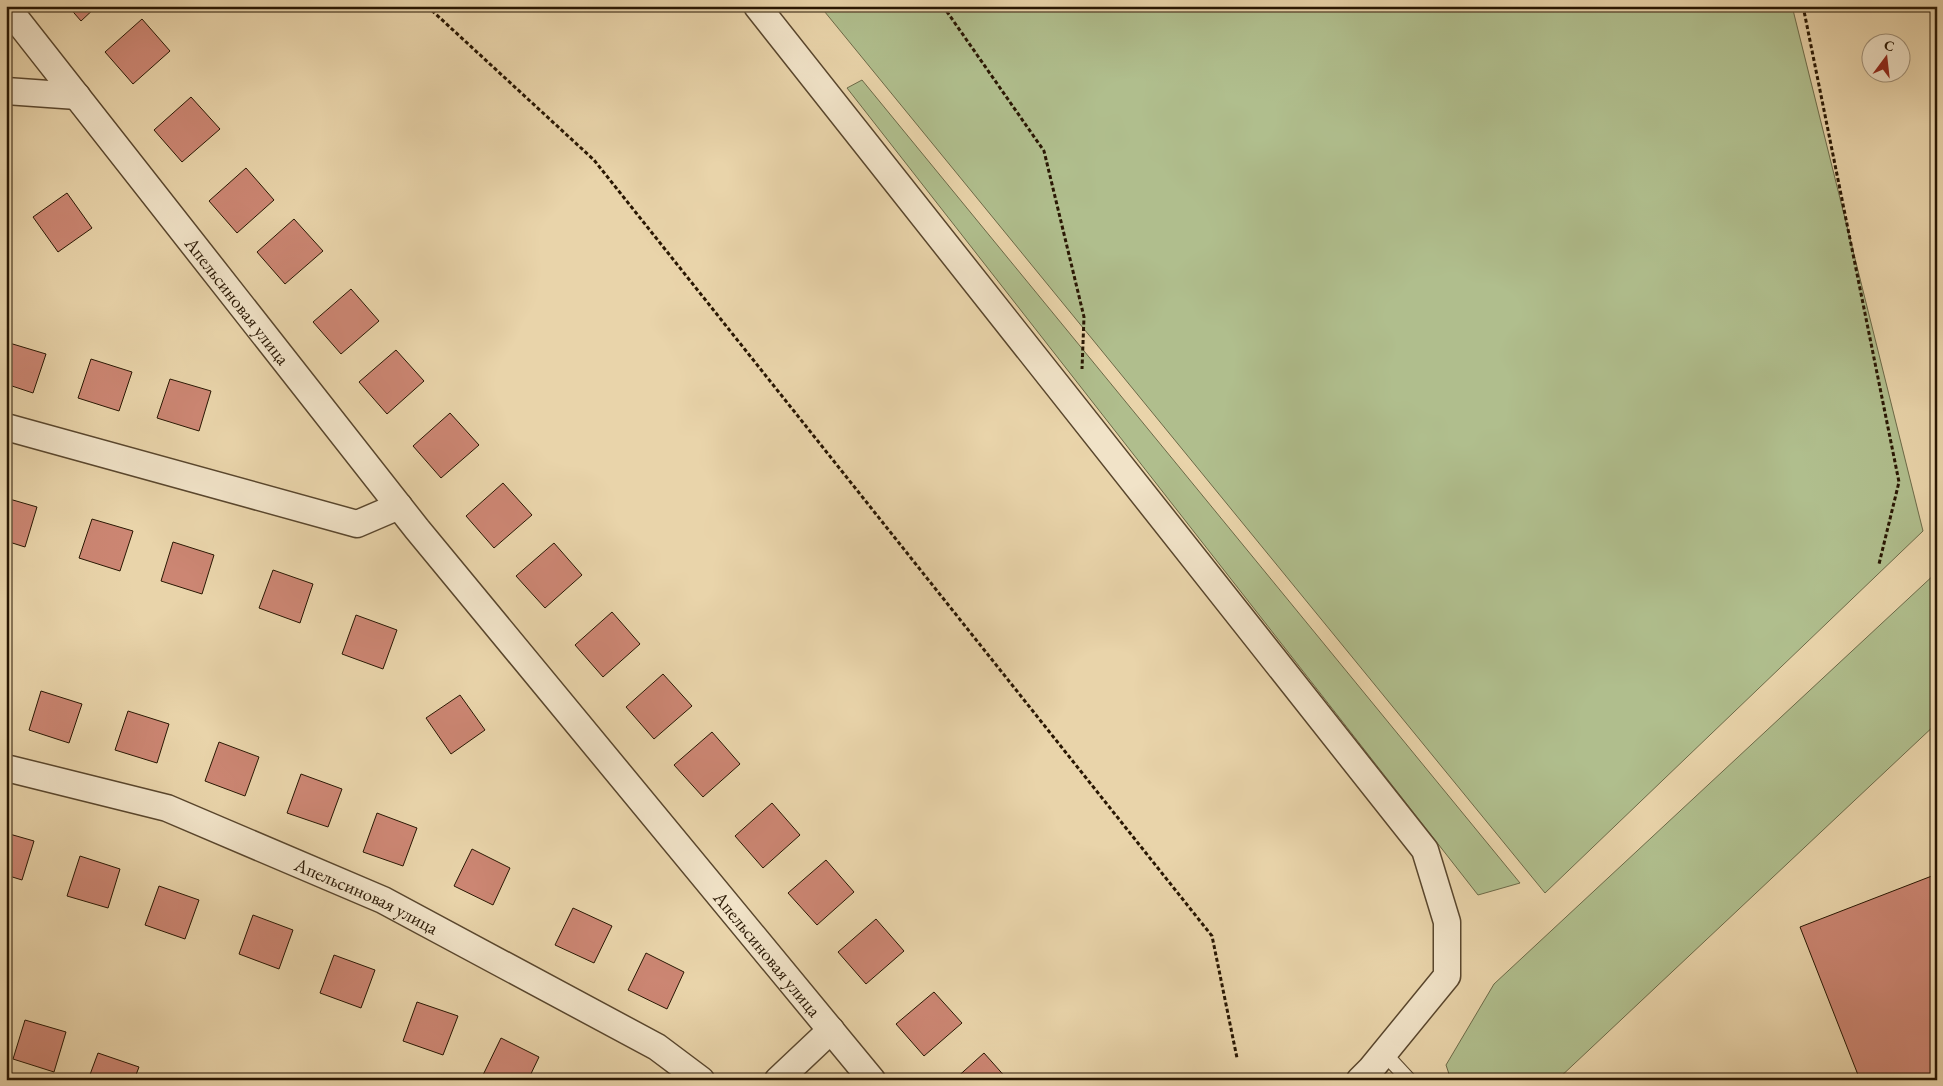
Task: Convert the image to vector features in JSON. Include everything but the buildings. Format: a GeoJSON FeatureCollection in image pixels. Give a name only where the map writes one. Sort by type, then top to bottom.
{"type":"FeatureCollection","features":[{"type":"Feature","properties":{"kind":"street","name":"Апельсиновая улица"},"geometry":{"type":"LineString","coordinates":[[6,6],[399,506],[872,1080]]}},
{"type":"Feature","properties":{"kind":"street"},"geometry":{"type":"LineString","coordinates":[[757,6],[1425,850],[1447,922],[1447,976],[1360,1080]]}},
{"type":"Feature","properties":{"kind":"street"},"geometry":{"type":"LineString","coordinates":[[6,91],[77,96]]}},
{"type":"Feature","properties":{"kind":"street"},"geometry":{"type":"LineString","coordinates":[[6,427],[357,524],[399,506]]}},
{"type":"Feature","properties":{"kind":"street","name":"Апельсиновая улица"},"geometry":{"type":"LineString","coordinates":[[6,768],[167,808],[383,900],[657,1047],[701,1080]]}},
{"type":"Feature","properties":{"kind":"street","name":"Апельсиновая улица"},"geometry":{"type":"LineString","coordinates":[[778,1080],[831,1030]]}},
{"type":"Feature","properties":{"kind":"lane"},"geometry":{"type":"LineString","coordinates":[[1384,1053],[1409,1080]]}},
{"type":"Feature","properties":{"kind":"path"},"geometry":{"type":"LineString","coordinates":[[427,6],[594,160],[1212,936],[1237,1058]]}},
{"type":"Feature","properties":{"kind":"path"},"geometry":{"type":"LineString","coordinates":[[944,6],[1044,151],[1084,317],[1082,372],[1057,386]]}},
{"type":"Feature","properties":{"kind":"path"},"geometry":{"type":"LineString","coordinates":[[1803,6],[1899,482],[1879,564]]}},
{"type":"Feature","properties":{"kind":"green space"},"geometry":{"type":"Polygon","coordinates":[[[820,6],[1792,6],[1923,531],[1545,893],[820,6]]]}},
{"type":"Feature","properties":{"kind":"green space"},"geometry":{"type":"Polygon","coordinates":[[[862,80],[1520,883],[1478,895],[847,88],[862,80]]]}},
{"type":"Feature","properties":{"kind":"green space"},"geometry":{"type":"Polygon","coordinates":[[[1937,572],[1937,723],[1557,1080],[1451,1080],[1446,1065],[1494,984],[1937,572]]]}}]}
